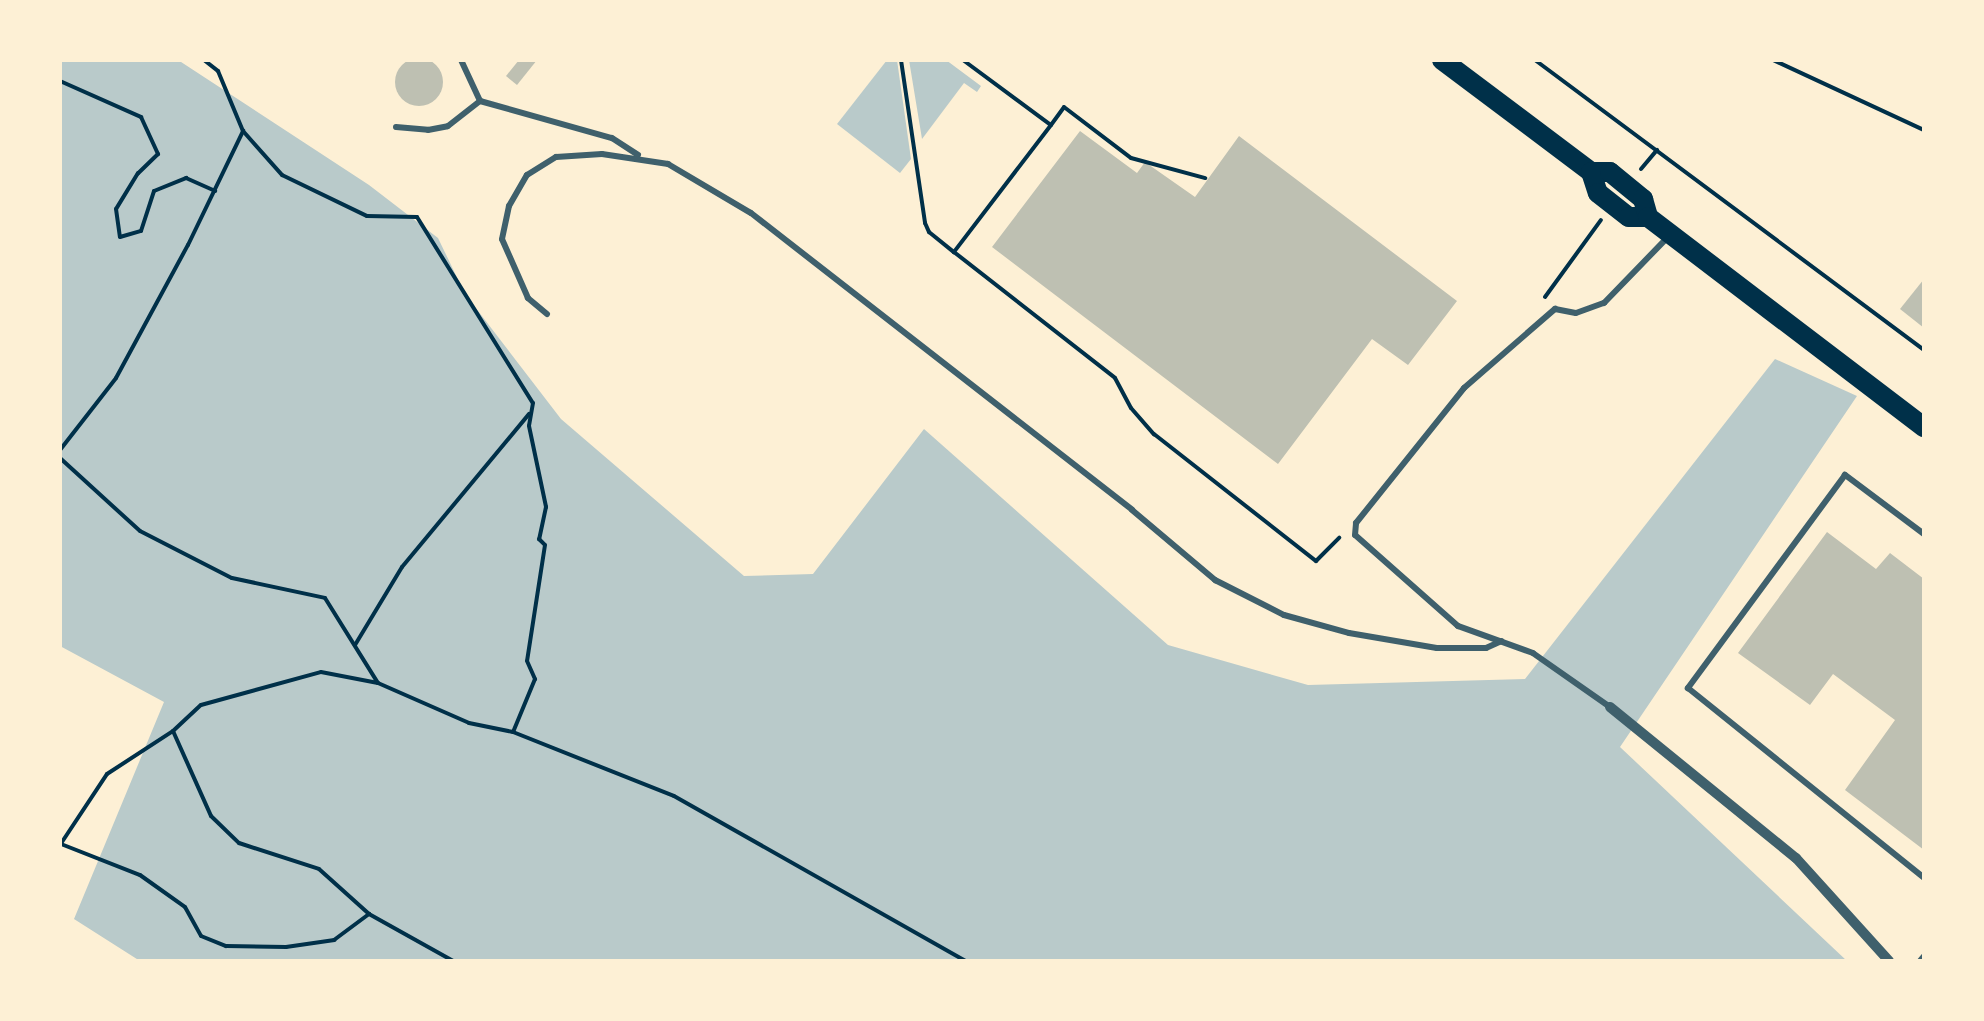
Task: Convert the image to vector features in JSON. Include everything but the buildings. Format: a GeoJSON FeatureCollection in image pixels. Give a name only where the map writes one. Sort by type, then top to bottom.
{"type":"FeatureCollection","features":[{"type":"Feature","properties":{"kind":"main road"},"geometry":{"type":"LineString","coordinates":[[1442,60],[1591,172],[1598,193],[1629,218],[1648,217]]}},
{"type":"Feature","properties":{"kind":"main road"},"geometry":{"type":"LineString","coordinates":[[1591,172],[1610,172],[1643,199],[1648,217],[1924,428]]}},
{"type":"Feature","properties":{"kind":"street"},"geometry":{"type":"LineString","coordinates":[[1610,707],[1796,858],[1889,961]]}},
{"type":"Feature","properties":{"kind":"lane"},"geometry":{"type":"LineString","coordinates":[[461,60],[480,101],[612,138],[639,156]]}},
{"type":"Feature","properties":{"kind":"lane"},"geometry":{"type":"LineString","coordinates":[[396,127],[428,130],[448,126],[480,101]]}},
{"type":"Feature","properties":{"kind":"lane"},"geometry":{"type":"LineString","coordinates":[[547,314],[528,298],[511,267],[502,239],[509,206],[528,176],[556,157],[639,156],[668,164],[750,213],[1132,510],[1215,580],[1284,614],[1349,633],[1437,648],[1486,648],[1502,641]]}},
{"type":"Feature","properties":{"kind":"lane"},"geometry":{"type":"LineString","coordinates":[[1610,707],[1533,653],[1485,639],[1458,626],[1355,535],[1358,520],[1464,388],[1555,309],[1576,313],[1604,303],[1670,234]]}},
{"type":"Feature","properties":{"kind":"lane"},"geometry":{"type":"LineString","coordinates":[[1924,534],[1844,475],[1688,688],[1924,878]]}},
{"type":"Feature","properties":{"kind":"path"},"geometry":{"type":"LineString","coordinates":[[204,60],[218,71],[243,131],[282,175],[367,216],[416,216],[533,403],[528,426],[546,507],[539,540],[545,545],[526,661],[535,679],[513,732]]}},
{"type":"Feature","properties":{"kind":"path"},"geometry":{"type":"LineString","coordinates":[[901,60],[929,232],[1115,378],[1131,408],[1154,434],[1316,561],[1358,520]]}},
{"type":"Feature","properties":{"kind":"path"},"geometry":{"type":"LineString","coordinates":[[963,60],[1051,125]]}},
{"type":"Feature","properties":{"kind":"path"},"geometry":{"type":"LineString","coordinates":[[1534,60],[1924,350]]}},
{"type":"Feature","properties":{"kind":"path"},"geometry":{"type":"LineString","coordinates":[[1772,60],[1924,130]]}},
{"type":"Feature","properties":{"kind":"path"},"geometry":{"type":"LineString","coordinates":[[60,80],[140,117],[158,154],[138,174],[116,209],[120,237],[140,230],[154,191],[186,178],[215,191]]}},
{"type":"Feature","properties":{"kind":"path"},"geometry":{"type":"LineString","coordinates":[[954,252],[1064,107],[1131,158],[1205,178]]}},
{"type":"Feature","properties":{"kind":"path"},"geometry":{"type":"LineString","coordinates":[[60,450],[116,378],[243,131]]}},
{"type":"Feature","properties":{"kind":"path"},"geometry":{"type":"LineString","coordinates":[[1627,186],[1657,150]]}},
{"type":"Feature","properties":{"kind":"path"},"geometry":{"type":"LineString","coordinates":[[1531,328],[1550,286],[1613,205]]}},
{"type":"Feature","properties":{"kind":"path"},"geometry":{"type":"LineString","coordinates":[[354,646],[402,567],[531,412]]}},
{"type":"Feature","properties":{"kind":"path"},"geometry":{"type":"LineString","coordinates":[[60,458],[140,531],[232,578],[325,598],[378,683]]}},
{"type":"Feature","properties":{"kind":"path"},"geometry":{"type":"LineString","coordinates":[[369,914],[334,940],[286,948],[226,946],[201,936],[186,907],[140,875],[60,844],[107,774],[173,731],[201,706],[322,672],[378,683],[469,723],[513,732],[674,796],[966,961]]}},
{"type":"Feature","properties":{"kind":"path"},"geometry":{"type":"LineString","coordinates":[[173,731],[211,816],[238,843],[280,853],[320,870],[369,914],[453,961]]}},
{"type":"Feature","properties":{"kind":"shaded area"},"geometry":{"type":"Polygon","coordinates":[[[60,60],[178,60],[369,185],[438,238],[465,294],[561,419],[744,576],[813,574],[924,429],[1168,645],[1308,685],[1525,679],[1775,359],[1857,396],[1620,747],[1847,961],[140,961],[74,919],[164,702],[60,646],[60,60]]]}},
{"type":"Feature","properties":{"kind":"shaded area"},"geometry":{"type":"Polygon","coordinates":[[[887,60],[897,60],[911,159],[900,173],[837,124],[887,60]]]}},
{"type":"Feature","properties":{"kind":"shaded area"},"geometry":{"type":"Polygon","coordinates":[[[909,60],[946,60],[981,86],[977,92],[964,83],[922,139],[909,60]]]}}]}
